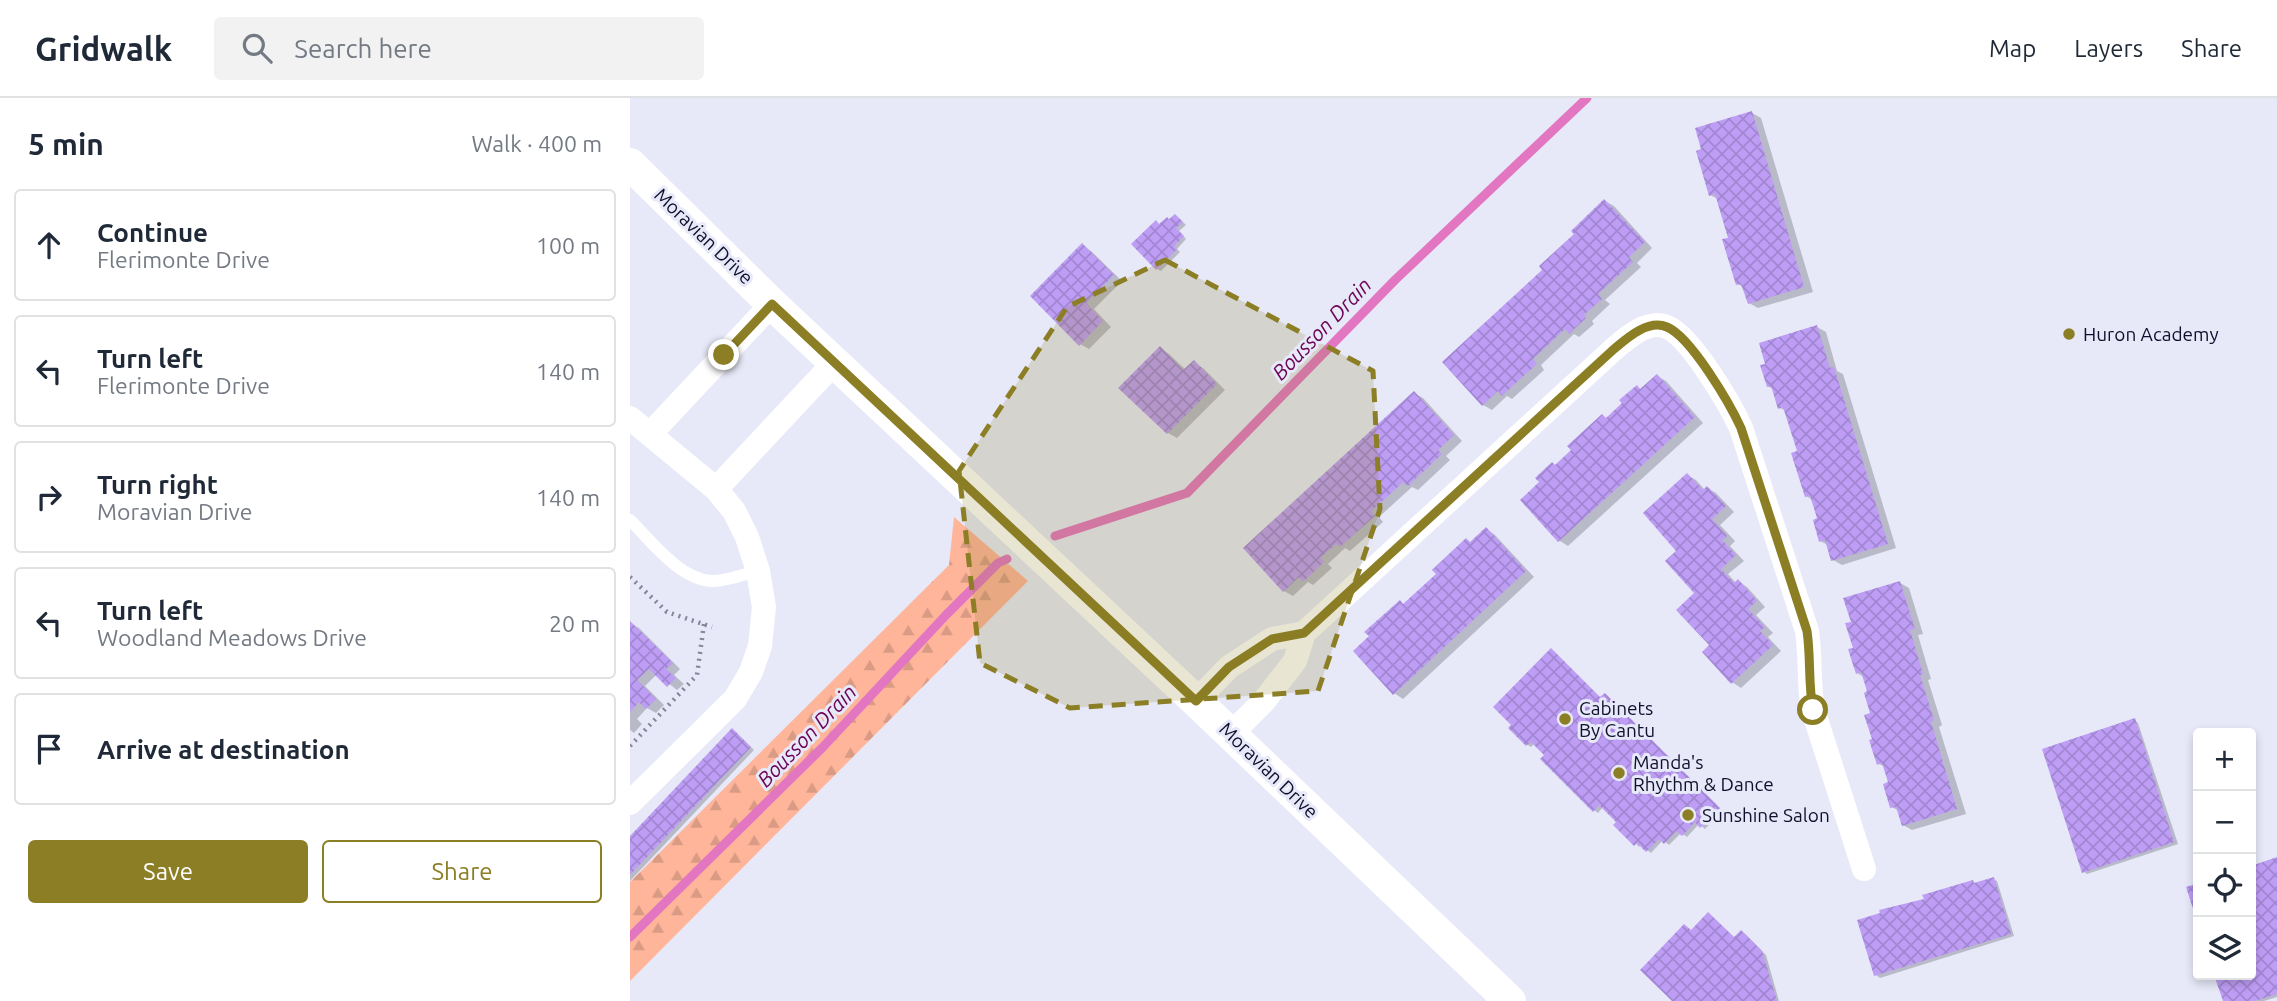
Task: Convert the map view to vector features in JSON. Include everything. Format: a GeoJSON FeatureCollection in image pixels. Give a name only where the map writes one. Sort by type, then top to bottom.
{"type":"FeatureCollection","features":[{"type":"Feature","properties":{"kind":"street","name":"Moravian Drive"},"geometry":{"type":"LineString","coordinates":[[630,164],[772,304],[1231,734],[1510,1001]]}},
{"type":"Feature","properties":{"kind":"street"},"geometry":{"type":"LineString","coordinates":[[651,433],[772,304]]}},
{"type":"Feature","properties":{"kind":"street"},"geometry":{"type":"LineString","coordinates":[[1231,734],[1264,701],[1295,661],[1304,633],[1614,349],[1634,333],[1651,326],[1666,326],[1681,338],[1702,364],[1727,398],[1741,428],[1807,631],[1813,710],[1864,869]]}},
{"type":"Feature","properties":{"kind":"street"},"geometry":{"type":"LineString","coordinates":[[716,489],[835,362]]}},
{"type":"Feature","properties":{"kind":"street"},"geometry":{"type":"LineString","coordinates":[[630,418],[716,489],[734,511],[747,537],[758,570],[764,607],[760,646],[751,672],[735,699],[630,803]]}},
{"type":"Feature","properties":{"kind":"street"},"geometry":{"type":"LineString","coordinates":[[1196,701],[1229,667],[1272,639],[1304,633]]}},
{"type":"Feature","properties":{"kind":"lane"},"geometry":{"type":"LineString","coordinates":[[630,520],[678,566],[699,580],[717,581],[758,570]]}},
{"type":"Feature","properties":{"kind":"path"},"geometry":{"type":"LineString","coordinates":[[630,577],[667,612],[712,626]]}},
{"type":"Feature","properties":{"kind":"path"},"geometry":{"type":"LineString","coordinates":[[630,746],[696,675],[704,624]]}},
{"type":"Feature","properties":{"kind":"highlighted area"},"geometry":{"type":"Polygon","coordinates":[[[1165,260],[1373,371],[1380,509],[1318,691],[1070,708],[980,663],[959,471],[1067,307],[1165,260]]]}},
{"type":"Feature","properties":{"kind":"green space"},"geometry":{"type":"Polygon","coordinates":[[[954,517],[1028,581],[630,981],[630,882],[949,565],[954,517]]]}},
{"type":"Feature","properties":{"kind":"building"},"geometry":{"type":"Polygon","coordinates":[[[1752,111],[1804,287],[1748,304],[1741,284],[1736,285],[1722,239],[1728,238],[1715,194],[1709,196],[1696,151],[1701,149],[1695,128],[1752,111]]]}},
{"type":"Feature","properties":{"kind":"building"},"geometry":{"type":"Polygon","coordinates":[[[1604,199],[1645,242],[1629,257],[1633,262],[1598,294],[1602,299],[1584,315],[1586,318],[1569,334],[1565,329],[1533,359],[1537,364],[1502,396],[1498,391],[1482,406],[1442,362],[1542,270],[1539,266],[1574,234],[1571,231],[1604,199]]]}},
{"type":"Feature","properties":{"kind":"building"},"geometry":{"type":"Polygon","coordinates":[[[1175,214],[1183,222],[1176,228],[1184,236],[1174,246],[1177,249],[1156,270],[1131,244],[1156,220],[1159,224],[1175,214]]]}},
{"type":"Feature","properties":{"kind":"building"},"geometry":{"type":"Polygon","coordinates":[[[1082,243],[1114,275],[1086,303],[1103,321],[1079,346],[1030,296],[1082,243]]]}},
{"type":"Feature","properties":{"kind":"building"},"geometry":{"type":"Polygon","coordinates":[[[1817,325],[1830,368],[1834,367],[1888,544],[1831,561],[1825,540],[1819,542],[1813,520],[1817,518],[1810,496],[1805,497],[1791,453],[1797,451],[1783,407],[1778,409],[1771,386],[1767,387],[1760,365],[1765,364],[1759,343],[1817,325]]]}},
{"type":"Feature","properties":{"kind":"building"},"geometry":{"type":"Polygon","coordinates":[[[1160,346],[1183,370],[1194,360],[1217,384],[1167,434],[1118,388],[1160,346]]]}},
{"type":"Feature","properties":{"kind":"building"},"geometry":{"type":"Polygon","coordinates":[[[1657,374],[1695,417],[1558,542],[1520,500],[1539,482],[1535,478],[1552,462],[1555,465],[1571,450],[1567,446],[1602,414],[1606,418],[1622,403],[1619,400],[1637,385],[1640,389],[1657,374]]]}},
{"type":"Feature","properties":{"kind":"building"},"geometry":{"type":"Polygon","coordinates":[[[1414,391],[1454,435],[1438,450],[1442,454],[1408,486],[1403,482],[1371,511],[1375,516],[1340,547],[1336,544],[1320,558],[1324,562],[1303,582],[1299,577],[1283,592],[1243,548],[1414,391]]]}},
{"type":"Feature","properties":{"kind":"building"},"geometry":{"type":"Polygon","coordinates":[[[1687,473],[1703,490],[1707,486],[1726,506],[1712,519],[1727,536],[1722,540],[1736,555],[1721,569],[1734,583],[1738,579],[1757,601],[1748,609],[1765,627],[1760,631],[1773,645],[1731,684],[1702,652],[1709,645],[1676,610],[1694,593],[1665,561],[1676,551],[1643,513],[1687,473]]]}},
{"type":"Feature","properties":{"kind":"building"},"geometry":{"type":"Polygon","coordinates":[[[1486,527],[1526,571],[1393,695],[1353,651],[1369,636],[1364,632],[1400,600],[1403,604],[1436,574],[1432,570],[1466,538],[1470,542],[1486,527]]]}},
{"type":"Feature","properties":{"kind":"building"},"geometry":{"type":"Polygon","coordinates":[[[1900,581],[1915,629],[1910,630],[1934,720],[1931,722],[1957,809],[1902,826],[1896,807],[1890,808],[1883,784],[1888,782],[1882,763],[1877,765],[1869,740],[1872,739],[1864,715],[1870,713],[1864,693],[1867,691],[1861,672],[1856,674],[1848,649],[1853,648],[1845,623],[1851,622],[1843,598],[1900,581]]]}},
{"type":"Feature","properties":{"kind":"building"},"geometry":{"type":"Polygon","coordinates":[[[630,621],[673,663],[666,669],[676,678],[667,687],[649,669],[637,680],[656,699],[646,709],[639,702],[630,712],[630,621]]]}},
{"type":"Feature","properties":{"kind":"building"},"geometry":{"type":"Polygon","coordinates":[[[1551,648],[1600,697],[1605,693],[1720,808],[1700,828],[1695,822],[1682,836],[1676,831],[1664,844],[1659,839],[1646,852],[1637,843],[1634,846],[1613,825],[1616,822],[1599,805],[1593,812],[1540,759],[1544,755],[1531,742],[1526,746],[1508,728],[1511,725],[1493,707],[1551,648]]]}},
{"type":"Feature","properties":{"kind":"building"},"geometry":{"type":"Polygon","coordinates":[[[2135,718],[2174,842],[2082,873],[2042,749],[2135,718]]]}},
{"type":"Feature","properties":{"kind":"building"},"geometry":{"type":"Polygon","coordinates":[[[732,728],[751,747],[630,875],[630,836],[732,728]]]}},
{"type":"Feature","properties":{"kind":"building"},"geometry":{"type":"Polygon","coordinates":[[[2277,857],[2277,994],[2255,1001],[2223,1001],[2216,980],[2256,980],[2256,864],[2277,857]]]}},
{"type":"Feature","properties":{"kind":"building"},"geometry":{"type":"Polygon","coordinates":[[[1994,877],[2011,934],[1874,976],[1857,920],[1880,913],[1879,910],[1924,899],[1922,895],[1973,880],[1974,883],[1994,877]]]}},
{"type":"Feature","properties":{"kind":"building"},"geometry":{"type":"Polygon","coordinates":[[[2193,885],[2193,909],[2186,887],[2193,885]]]}},
{"type":"Feature","properties":{"kind":"building"},"geometry":{"type":"Polygon","coordinates":[[[1708,912],[1734,937],[1741,930],[1762,951],[1777,1001],[1672,1001],[1640,970],[1684,924],[1691,930],[1708,912]]]}},
{"type":"Feature","properties":{"kind":"waterway","name":"Bousson Drain"},"geometry":{"type":"LineString","coordinates":[[1055,536],[1187,493],[1395,280],[1587,98]]}},
{"type":"Feature","properties":{"kind":"waterway","name":"Bousson Drain"},"geometry":{"type":"LineString","coordinates":[[630,937],[823,747],[946,615],[998,563],[1007,559]]}},
{"type":"Feature","properties":{"kind":"place","name":"Huron Academy"},"geometry":{"type":"Point","coordinates":[2069,334]}},
{"type":"Feature","properties":{"kind":"place","name":"Cabinets By Cantu"},"geometry":{"type":"Point","coordinates":[1565,719]}},
{"type":"Feature","properties":{"kind":"place","name":"Manda's Rhythm & Dance"},"geometry":{"type":"Point","coordinates":[1619,773]}},
{"type":"Feature","properties":{"kind":"place","name":"Sunshine Salon"},"geometry":{"type":"Point","coordinates":[1688,815]}},
{"type":"Feature","properties":{"kind":"route"},"geometry":{"type":"LineString","coordinates":[[724,355],[772,304],[1196,701],[1229,667],[1272,639],[1304,633],[1634,333],[1651,326],[1666,326],[1681,338],[1727,398],[1741,428],[1807,631],[1813,710]]}}]}
